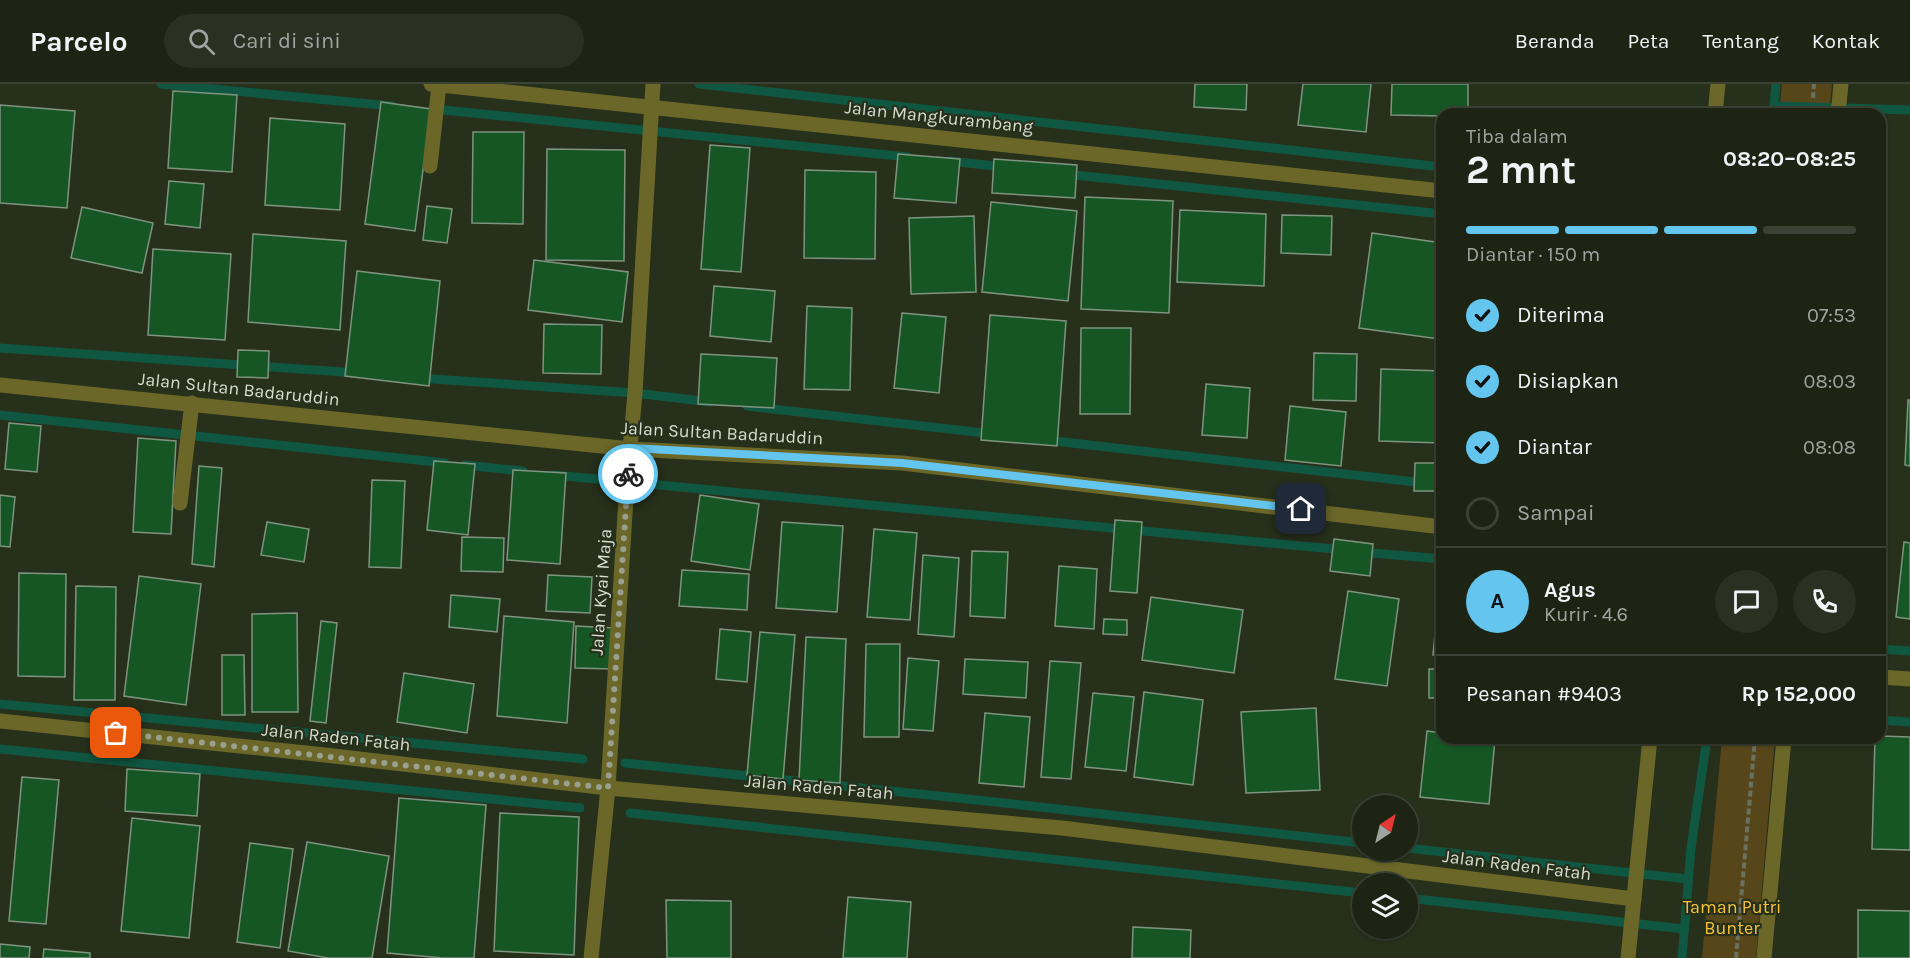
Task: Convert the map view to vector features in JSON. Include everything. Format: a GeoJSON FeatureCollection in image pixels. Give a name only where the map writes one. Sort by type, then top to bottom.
{"type":"FeatureCollection","features":[{"type":"Feature","properties":{"kind":"street","name":"Jalan Mangkurambang"},"geometry":{"type":"LineString","coordinates":[[431,84],[1436,190]]}},
{"type":"Feature","properties":{"kind":"street","name":"Jalan Kyai Maja"},"geometry":{"type":"LineString","coordinates":[[591,958],[608,788],[653,84]]}},
{"type":"Feature","properties":{"kind":"street"},"geometry":{"type":"LineString","coordinates":[[1716,108],[1718,84]]}},
{"type":"Feature","properties":{"kind":"street"},"geometry":{"type":"LineString","coordinates":[[1838,108],[1840,84]]}},
{"type":"Feature","properties":{"kind":"street"},"geometry":{"type":"LineString","coordinates":[[430,166],[439,85]]}},
{"type":"Feature","properties":{"kind":"street","name":"Jalan Sultan Badaruddin"},"geometry":{"type":"LineString","coordinates":[[0,385],[631,448],[902,463],[1436,526]]}},
{"type":"Feature","properties":{"kind":"street"},"geometry":{"type":"LineString","coordinates":[[180,503],[192,403]]}},
{"type":"Feature","properties":{"kind":"street"},"geometry":{"type":"LineString","coordinates":[[1886,677],[1910,679]]}},
{"type":"Feature","properties":{"kind":"street","name":"Jalan Raden Fatah"},"geometry":{"type":"LineString","coordinates":[[0,721],[325,755],[608,788],[1062,828],[1634,899]]}},
{"type":"Feature","properties":{"kind":"street"},"geometry":{"type":"LineString","coordinates":[[1628,958],[1649,744]]}},
{"type":"Feature","properties":{"kind":"street"},"geometry":{"type":"LineString","coordinates":[[1764,958],[1783,744]]}},
{"type":"Feature","properties":{"kind":"path"},"geometry":{"type":"LineString","coordinates":[[1736,958],[1754,744]]}},
{"type":"Feature","properties":{"kind":"green space"},"geometry":{"type":"Polygon","coordinates":[[[1782,84],[1832,84],[1830,108],[1780,108],[1782,84]]]}},
{"type":"Feature","properties":{"kind":"green space","name":"Taman Putri Bunter"},"geometry":{"type":"Polygon","coordinates":[[[1721,744],[1774,744],[1756,958],[1702,958],[1721,744]]]}},
{"type":"Feature","properties":{"kind":"building"},"geometry":{"type":"Polygon","coordinates":[[[1195,84],[1247,84],[1246,110],[1194,107],[1195,84]]]}},
{"type":"Feature","properties":{"kind":"building"},"geometry":{"type":"Polygon","coordinates":[[[1303,84],[1371,84],[1366,132],[1298,125],[1303,84]]]}},
{"type":"Feature","properties":{"kind":"building"},"geometry":{"type":"Polygon","coordinates":[[[1392,84],[1468,84],[1468,108],[1436,108],[1436,116],[1391,115],[1392,84]]]}},
{"type":"Feature","properties":{"kind":"building"},"geometry":{"type":"Polygon","coordinates":[[[173,91],[237,95],[232,172],[168,168],[173,91]]]}},
{"type":"Feature","properties":{"kind":"building"},"geometry":{"type":"Polygon","coordinates":[[[381,102],[431,109],[415,231],[365,224],[381,102]]]}},
{"type":"Feature","properties":{"kind":"building"},"geometry":{"type":"Polygon","coordinates":[[[0,105],[75,111],[67,208],[0,203],[0,105]]]}},
{"type":"Feature","properties":{"kind":"building"},"geometry":{"type":"Polygon","coordinates":[[[270,118],[345,124],[340,210],[265,205],[270,118]]]}},
{"type":"Feature","properties":{"kind":"building"},"geometry":{"type":"Polygon","coordinates":[[[473,132],[524,132],[523,224],[472,223],[473,132]]]}},
{"type":"Feature","properties":{"kind":"building"},"geometry":{"type":"Polygon","coordinates":[[[710,145],[750,148],[741,272],[701,269],[710,145]]]}},
{"type":"Feature","properties":{"kind":"building"},"geometry":{"type":"Polygon","coordinates":[[[547,149],[625,150],[624,261],[546,260],[547,149]]]}},
{"type":"Feature","properties":{"kind":"building"},"geometry":{"type":"Polygon","coordinates":[[[898,154],[960,159],[956,203],[894,198],[898,154]]]}},
{"type":"Feature","properties":{"kind":"building"},"geometry":{"type":"Polygon","coordinates":[[[994,159],[1077,165],[1075,198],[992,193],[994,159]]]}},
{"type":"Feature","properties":{"kind":"building"},"geometry":{"type":"Polygon","coordinates":[[[805,170],[876,172],[875,259],[804,258],[805,170]]]}},
{"type":"Feature","properties":{"kind":"building"},"geometry":{"type":"Polygon","coordinates":[[[169,181],[204,184],[200,228],[165,224],[169,181]]]}},
{"type":"Feature","properties":{"kind":"building"},"geometry":{"type":"Polygon","coordinates":[[[1085,197],[1173,201],[1169,313],[1081,309],[1085,197]]]}},
{"type":"Feature","properties":{"kind":"building"},"geometry":{"type":"Polygon","coordinates":[[[991,202],[1077,211],[1068,301],[982,292],[991,202]]]}},
{"type":"Feature","properties":{"kind":"building"},"geometry":{"type":"Polygon","coordinates":[[[427,206],[452,209],[447,243],[423,240],[427,206]]]}},
{"type":"Feature","properties":{"kind":"building"},"geometry":{"type":"Polygon","coordinates":[[[82,207],[153,223],[142,273],[71,258],[82,207]]]}},
{"type":"Feature","properties":{"kind":"building"},"geometry":{"type":"Polygon","coordinates":[[[1180,210],[1266,214],[1264,286],[1177,282],[1180,210]]]}},
{"type":"Feature","properties":{"kind":"building"},"geometry":{"type":"Polygon","coordinates":[[[1282,215],[1332,216],[1331,255],[1281,253],[1282,215]]]}},
{"type":"Feature","properties":{"kind":"building"},"geometry":{"type":"Polygon","coordinates":[[[974,216],[976,292],[911,294],[909,218],[974,216]]]}},
{"type":"Feature","properties":{"kind":"building"},"geometry":{"type":"Polygon","coordinates":[[[1372,233],[1436,242],[1436,339],[1359,328],[1372,233]]]}},
{"type":"Feature","properties":{"kind":"building"},"geometry":{"type":"Polygon","coordinates":[[[253,234],[346,241],[340,330],[248,322],[253,234]]]}},
{"type":"Feature","properties":{"kind":"building"},"geometry":{"type":"Polygon","coordinates":[[[153,249],[231,254],[225,340],[148,335],[153,249]]]}},
{"type":"Feature","properties":{"kind":"building"},"geometry":{"type":"Polygon","coordinates":[[[534,260],[628,272],[622,322],[528,310],[534,260]]]}},
{"type":"Feature","properties":{"kind":"building"},"geometry":{"type":"Polygon","coordinates":[[[357,271],[440,281],[429,386],[345,376],[357,271]]]}},
{"type":"Feature","properties":{"kind":"building"},"geometry":{"type":"Polygon","coordinates":[[[714,286],[775,291],[771,342],[710,336],[714,286]]]}},
{"type":"Feature","properties":{"kind":"building"},"geometry":{"type":"Polygon","coordinates":[[[807,306],[852,308],[850,390],[804,389],[807,306]]]}},
{"type":"Feature","properties":{"kind":"building"},"geometry":{"type":"Polygon","coordinates":[[[902,313],[946,317],[939,393],[894,388],[902,313]]]}},
{"type":"Feature","properties":{"kind":"building"},"geometry":{"type":"Polygon","coordinates":[[[990,315],[1066,321],[1057,446],[981,440],[990,315]]]}},
{"type":"Feature","properties":{"kind":"building"},"geometry":{"type":"Polygon","coordinates":[[[544,324],[602,325],[601,374],[543,373],[544,324]]]}},
{"type":"Feature","properties":{"kind":"building"},"geometry":{"type":"Polygon","coordinates":[[[1081,328],[1131,328],[1130,414],[1080,414],[1081,328]]]}},
{"type":"Feature","properties":{"kind":"building"},"geometry":{"type":"Polygon","coordinates":[[[238,350],[269,351],[268,378],[237,377],[238,350]]]}},
{"type":"Feature","properties":{"kind":"building"},"geometry":{"type":"Polygon","coordinates":[[[1314,353],[1357,354],[1356,401],[1313,400],[1314,353]]]}},
{"type":"Feature","properties":{"kind":"building"},"geometry":{"type":"Polygon","coordinates":[[[701,354],[777,358],[774,408],[698,404],[701,354]]]}},
{"type":"Feature","properties":{"kind":"building"},"geometry":{"type":"Polygon","coordinates":[[[1381,369],[1436,371],[1436,443],[1379,441],[1381,369]]]}},
{"type":"Feature","properties":{"kind":"building"},"geometry":{"type":"Polygon","coordinates":[[[1206,384],[1250,388],[1247,438],[1202,435],[1206,384]]]}},
{"type":"Feature","properties":{"kind":"building"},"geometry":{"type":"Polygon","coordinates":[[[1908,400],[1910,400],[1910,466],[1905,465],[1908,400]]]}},
{"type":"Feature","properties":{"kind":"building"},"geometry":{"type":"Polygon","coordinates":[[[1290,406],[1346,412],[1341,466],[1285,460],[1290,406]]]}},
{"type":"Feature","properties":{"kind":"building"},"geometry":{"type":"Polygon","coordinates":[[[9,423],[41,426],[37,472],[5,469],[9,423]]]}},
{"type":"Feature","properties":{"kind":"building"},"geometry":{"type":"Polygon","coordinates":[[[138,438],[176,441],[171,534],[133,532],[138,438]]]}},
{"type":"Feature","properties":{"kind":"building"},"geometry":{"type":"Polygon","coordinates":[[[434,461],[475,464],[468,535],[427,530],[434,461]]]}},
{"type":"Feature","properties":{"kind":"building"},"geometry":{"type":"Polygon","coordinates":[[[1415,463],[1436,463],[1436,491],[1414,491],[1415,463]]]}},
{"type":"Feature","properties":{"kind":"building"},"geometry":{"type":"Polygon","coordinates":[[[199,466],[222,468],[214,567],[192,564],[199,466]]]}},
{"type":"Feature","properties":{"kind":"building"},"geometry":{"type":"Polygon","coordinates":[[[513,470],[566,473],[560,564],[507,560],[513,470]]]}},
{"type":"Feature","properties":{"kind":"building"},"geometry":{"type":"Polygon","coordinates":[[[372,480],[405,481],[401,568],[369,567],[372,480]]]}},
{"type":"Feature","properties":{"kind":"building"},"geometry":{"type":"Polygon","coordinates":[[[0,495],[15,497],[10,547],[0,546],[0,495]]]}},
{"type":"Feature","properties":{"kind":"building"},"geometry":{"type":"Polygon","coordinates":[[[700,495],[759,504],[750,570],[691,561],[700,495]]]}},
{"type":"Feature","properties":{"kind":"building"},"geometry":{"type":"Polygon","coordinates":[[[1115,520],[1142,522],[1137,593],[1110,591],[1115,520]]]}},
{"type":"Feature","properties":{"kind":"building"},"geometry":{"type":"Polygon","coordinates":[[[267,522],[309,529],[304,562],[261,555],[267,522]]]}},
{"type":"Feature","properties":{"kind":"building"},"geometry":{"type":"Polygon","coordinates":[[[782,522],[843,526],[837,612],[776,608],[782,522]]]}},
{"type":"Feature","properties":{"kind":"building"},"geometry":{"type":"Polygon","coordinates":[[[874,529],[917,533],[910,620],[867,617],[874,529]]]}},
{"type":"Feature","properties":{"kind":"building"},"geometry":{"type":"Polygon","coordinates":[[[462,537],[504,538],[503,572],[461,571],[462,537]]]}},
{"type":"Feature","properties":{"kind":"building"},"geometry":{"type":"Polygon","coordinates":[[[1334,539],[1373,544],[1370,576],[1330,571],[1334,539]]]}},
{"type":"Feature","properties":{"kind":"building"},"geometry":{"type":"Polygon","coordinates":[[[1904,542],[1910,543],[1910,619],[1896,617],[1904,542]]]}},
{"type":"Feature","properties":{"kind":"building"},"geometry":{"type":"Polygon","coordinates":[[[972,551],[1008,552],[1005,618],[970,616],[972,551]]]}},
{"type":"Feature","properties":{"kind":"building"},"geometry":{"type":"Polygon","coordinates":[[[923,555],[959,558],[954,637],[918,634],[923,555]]]}},
{"type":"Feature","properties":{"kind":"building"},"geometry":{"type":"Polygon","coordinates":[[[1059,566],[1097,569],[1094,629],[1055,626],[1059,566]]]}},
{"type":"Feature","properties":{"kind":"building"},"geometry":{"type":"Polygon","coordinates":[[[682,570],[749,574],[747,610],[679,606],[682,570]]]}},
{"type":"Feature","properties":{"kind":"building"},"geometry":{"type":"Polygon","coordinates":[[[19,573],[66,574],[65,677],[18,676],[19,573]]]}},
{"type":"Feature","properties":{"kind":"building"},"geometry":{"type":"Polygon","coordinates":[[[548,575],[592,577],[590,613],[546,611],[548,575]]]}},
{"type":"Feature","properties":{"kind":"building"},"geometry":{"type":"Polygon","coordinates":[[[139,576],[201,584],[186,705],[124,696],[139,576]]]}},
{"type":"Feature","properties":{"kind":"building"},"geometry":{"type":"Polygon","coordinates":[[[76,586],[116,587],[115,700],[74,700],[76,586]]]}},
{"type":"Feature","properties":{"kind":"building"},"geometry":{"type":"Polygon","coordinates":[[[1348,591],[1399,599],[1387,686],[1335,679],[1348,591]]]}},
{"type":"Feature","properties":{"kind":"building"},"geometry":{"type":"Polygon","coordinates":[[[451,595],[500,599],[497,632],[449,627],[451,595]]]}},
{"type":"Feature","properties":{"kind":"building"},"geometry":{"type":"Polygon","coordinates":[[[1151,597],[1243,610],[1234,673],[1142,660],[1151,597]]]}},
{"type":"Feature","properties":{"kind":"building"},"geometry":{"type":"Polygon","coordinates":[[[297,613],[298,712],[252,712],[252,614],[297,613]]]}},
{"type":"Feature","properties":{"kind":"building"},"geometry":{"type":"Polygon","coordinates":[[[504,616],[574,622],[567,723],[497,716],[504,616]]]}},
{"type":"Feature","properties":{"kind":"building"},"geometry":{"type":"Polygon","coordinates":[[[1104,619],[1127,620],[1127,635],[1103,634],[1104,619]]]}},
{"type":"Feature","properties":{"kind":"building"},"geometry":{"type":"Polygon","coordinates":[[[321,621],[337,623],[326,723],[310,721],[321,621]]]}},
{"type":"Feature","properties":{"kind":"building"},"geometry":{"type":"Polygon","coordinates":[[[1436,622],[1436,655],[1433,655],[1436,622]]]}},
{"type":"Feature","properties":{"kind":"building"},"geometry":{"type":"Polygon","coordinates":[[[576,626],[614,628],[613,669],[575,668],[576,626]]]}},
{"type":"Feature","properties":{"kind":"building"},"geometry":{"type":"Polygon","coordinates":[[[720,629],[751,632],[747,682],[716,679],[720,629]]]}},
{"type":"Feature","properties":{"kind":"building"},"geometry":{"type":"Polygon","coordinates":[[[760,632],[795,635],[783,779],[747,775],[760,632]]]}},
{"type":"Feature","properties":{"kind":"building"},"geometry":{"type":"Polygon","coordinates":[[[806,637],[846,639],[840,783],[799,780],[806,637]]]}},
{"type":"Feature","properties":{"kind":"building"},"geometry":{"type":"Polygon","coordinates":[[[866,644],[900,644],[899,737],[864,737],[866,644]]]}},
{"type":"Feature","properties":{"kind":"building"},"geometry":{"type":"Polygon","coordinates":[[[222,655],[244,655],[245,715],[222,715],[222,655]]]}},
{"type":"Feature","properties":{"kind":"building"},"geometry":{"type":"Polygon","coordinates":[[[908,658],[939,661],[933,731],[903,729],[908,658]]]}},
{"type":"Feature","properties":{"kind":"building"},"geometry":{"type":"Polygon","coordinates":[[[965,659],[1028,662],[1026,698],[963,694],[965,659]]]}},
{"type":"Feature","properties":{"kind":"building"},"geometry":{"type":"Polygon","coordinates":[[[1050,661],[1081,663],[1071,779],[1041,777],[1050,661]]]}},
{"type":"Feature","properties":{"kind":"building"},"geometry":{"type":"Polygon","coordinates":[[[1429,669],[1436,669],[1436,698],[1429,698],[1429,669]]]}},
{"type":"Feature","properties":{"kind":"building"},"geometry":{"type":"Polygon","coordinates":[[[404,673],[474,684],[467,733],[397,722],[404,673]]]}},
{"type":"Feature","properties":{"kind":"building"},"geometry":{"type":"Polygon","coordinates":[[[1144,692],[1203,700],[1193,785],[1134,777],[1144,692]]]}},
{"type":"Feature","properties":{"kind":"building"},"geometry":{"type":"Polygon","coordinates":[[[1093,693],[1134,697],[1126,771],[1085,767],[1093,693]]]}},
{"type":"Feature","properties":{"kind":"building"},"geometry":{"type":"Polygon","coordinates":[[[1316,708],[1320,790],[1246,793],[1241,712],[1316,708]]]}},
{"type":"Feature","properties":{"kind":"building"},"geometry":{"type":"Polygon","coordinates":[[[985,713],[1030,717],[1024,787],[979,783],[985,713]]]}},
{"type":"Feature","properties":{"kind":"building"},"geometry":{"type":"Polygon","coordinates":[[[1427,731],[1436,732],[1436,744],[1495,744],[1489,804],[1420,797],[1427,731]]]}},
{"type":"Feature","properties":{"kind":"building"},"geometry":{"type":"Polygon","coordinates":[[[1886,736],[1910,737],[1910,850],[1872,849],[1875,744],[1886,744],[1886,736]]]}},
{"type":"Feature","properties":{"kind":"building"},"geometry":{"type":"Polygon","coordinates":[[[127,769],[200,774],[197,816],[125,811],[127,769]]]}},
{"type":"Feature","properties":{"kind":"building"},"geometry":{"type":"Polygon","coordinates":[[[22,777],[59,780],[46,924],[9,921],[22,777]]]}},
{"type":"Feature","properties":{"kind":"building"},"geometry":{"type":"Polygon","coordinates":[[[399,798],[486,805],[474,958],[387,953],[399,798]]]}},
{"type":"Feature","properties":{"kind":"building"},"geometry":{"type":"Polygon","coordinates":[[[500,813],[579,817],[574,955],[494,951],[500,813]]]}},
{"type":"Feature","properties":{"kind":"building"},"geometry":{"type":"Polygon","coordinates":[[[132,818],[200,826],[189,938],[121,931],[132,818]]]}},
{"type":"Feature","properties":{"kind":"building"},"geometry":{"type":"Polygon","coordinates":[[[307,842],[389,856],[372,958],[328,958],[288,951],[307,842]]]}},
{"type":"Feature","properties":{"kind":"building"},"geometry":{"type":"Polygon","coordinates":[[[250,843],[293,849],[280,948],[237,942],[250,843]]]}},
{"type":"Feature","properties":{"kind":"building"},"geometry":{"type":"Polygon","coordinates":[[[848,897],[911,902],[907,958],[843,958],[848,897]]]}},
{"type":"Feature","properties":{"kind":"building"},"geometry":{"type":"Polygon","coordinates":[[[666,900],[731,901],[731,958],[667,958],[666,900]]]}},
{"type":"Feature","properties":{"kind":"building"},"geometry":{"type":"Polygon","coordinates":[[[1858,910],[1910,911],[1910,958],[1858,958],[1858,910]]]}},
{"type":"Feature","properties":{"kind":"building"},"geometry":{"type":"Polygon","coordinates":[[[1133,927],[1191,930],[1190,958],[1132,958],[1133,927]]]}},
{"type":"Feature","properties":{"kind":"building"},"geometry":{"type":"Polygon","coordinates":[[[0,944],[30,947],[29,958],[0,958],[0,944]]]}},
{"type":"Feature","properties":{"kind":"building"},"geometry":{"type":"Polygon","coordinates":[[[44,949],[90,953],[90,958],[43,958],[44,949]]]}},
{"type":"Feature","properties":{"kind":"waterway"},"geometry":{"type":"LineString","coordinates":[[161,84],[392,106]]}},
{"type":"Feature","properties":{"kind":"waterway"},"geometry":{"type":"LineString","coordinates":[[699,84],[1436,166]]}},
{"type":"Feature","properties":{"kind":"waterway"},"geometry":{"type":"LineString","coordinates":[[1774,108],[1776,84]]}},
{"type":"Feature","properties":{"kind":"waterway"},"geometry":{"type":"LineString","coordinates":[[1774,106],[1842,108]]}},
{"type":"Feature","properties":{"kind":"waterway"},"geometry":{"type":"LineString","coordinates":[[433,109],[908,157]]}},
{"type":"Feature","properties":{"kind":"waterway"},"geometry":{"type":"LineString","coordinates":[[1886,109],[1910,110]]}},
{"type":"Feature","properties":{"kind":"waterway"},"geometry":{"type":"LineString","coordinates":[[949,161],[1004,167]]}},
{"type":"Feature","properties":{"kind":"waterway"},"geometry":{"type":"LineString","coordinates":[[1065,174],[1436,213]]}},
{"type":"Feature","properties":{"kind":"waterway"},"geometry":{"type":"LineString","coordinates":[[0,348],[357,373]]}},
{"type":"Feature","properties":{"kind":"waterway"},"geometry":{"type":"LineString","coordinates":[[418,378],[635,393],[710,402]]}},
{"type":"Feature","properties":{"kind":"waterway"},"geometry":{"type":"LineString","coordinates":[[747,406],[993,434]]}},
{"type":"Feature","properties":{"kind":"waterway"},"geometry":{"type":"LineString","coordinates":[[0,415],[445,463]]}},
{"type":"Feature","properties":{"kind":"waterway"},"geometry":{"type":"LineString","coordinates":[[1045,440],[1436,484]]}},
{"type":"Feature","properties":{"kind":"waterway"},"geometry":{"type":"LineString","coordinates":[[465,465],[523,471]]}},
{"type":"Feature","properties":{"kind":"waterway"},"geometry":{"type":"LineString","coordinates":[[554,475],[1344,550]]}},
{"type":"Feature","properties":{"kind":"waterway"},"geometry":{"type":"LineString","coordinates":[[1361,552],[1436,558]]}},
{"type":"Feature","properties":{"kind":"waterway"},"geometry":{"type":"LineString","coordinates":[[1886,649],[1910,651]]}},
{"type":"Feature","properties":{"kind":"waterway"},"geometry":{"type":"LineString","coordinates":[[0,704],[583,759]]}},
{"type":"Feature","properties":{"kind":"waterway"},"geometry":{"type":"LineString","coordinates":[[1886,720],[1910,722]]}},
{"type":"Feature","properties":{"kind":"waterway"},"geometry":{"type":"LineString","coordinates":[[1682,958],[1691,848],[1706,744]]}},
{"type":"Feature","properties":{"kind":"waterway"},"geometry":{"type":"LineString","coordinates":[[0,749],[580,808]]}},
{"type":"Feature","properties":{"kind":"waterway"},"geometry":{"type":"LineString","coordinates":[[625,763],[1352,842]]}},
{"type":"Feature","properties":{"kind":"waterway"},"geometry":{"type":"LineString","coordinates":[[630,813],[1352,892]]}},
{"type":"Feature","properties":{"kind":"waterway"},"geometry":{"type":"LineString","coordinates":[[1418,849],[1688,879]]}},
{"type":"Feature","properties":{"kind":"waterway"},"geometry":{"type":"LineString","coordinates":[[1418,899],[1684,929]]}},
{"type":"Feature","properties":{"kind":"way so far"},"geometry":{"type":"LineString","coordinates":[[116,733],[608,788],[628,474]]}},
{"type":"Feature","properties":{"kind":"route"},"geometry":{"type":"LineString","coordinates":[[628,474],[631,448],[902,463],[1301,509]]}}]}
